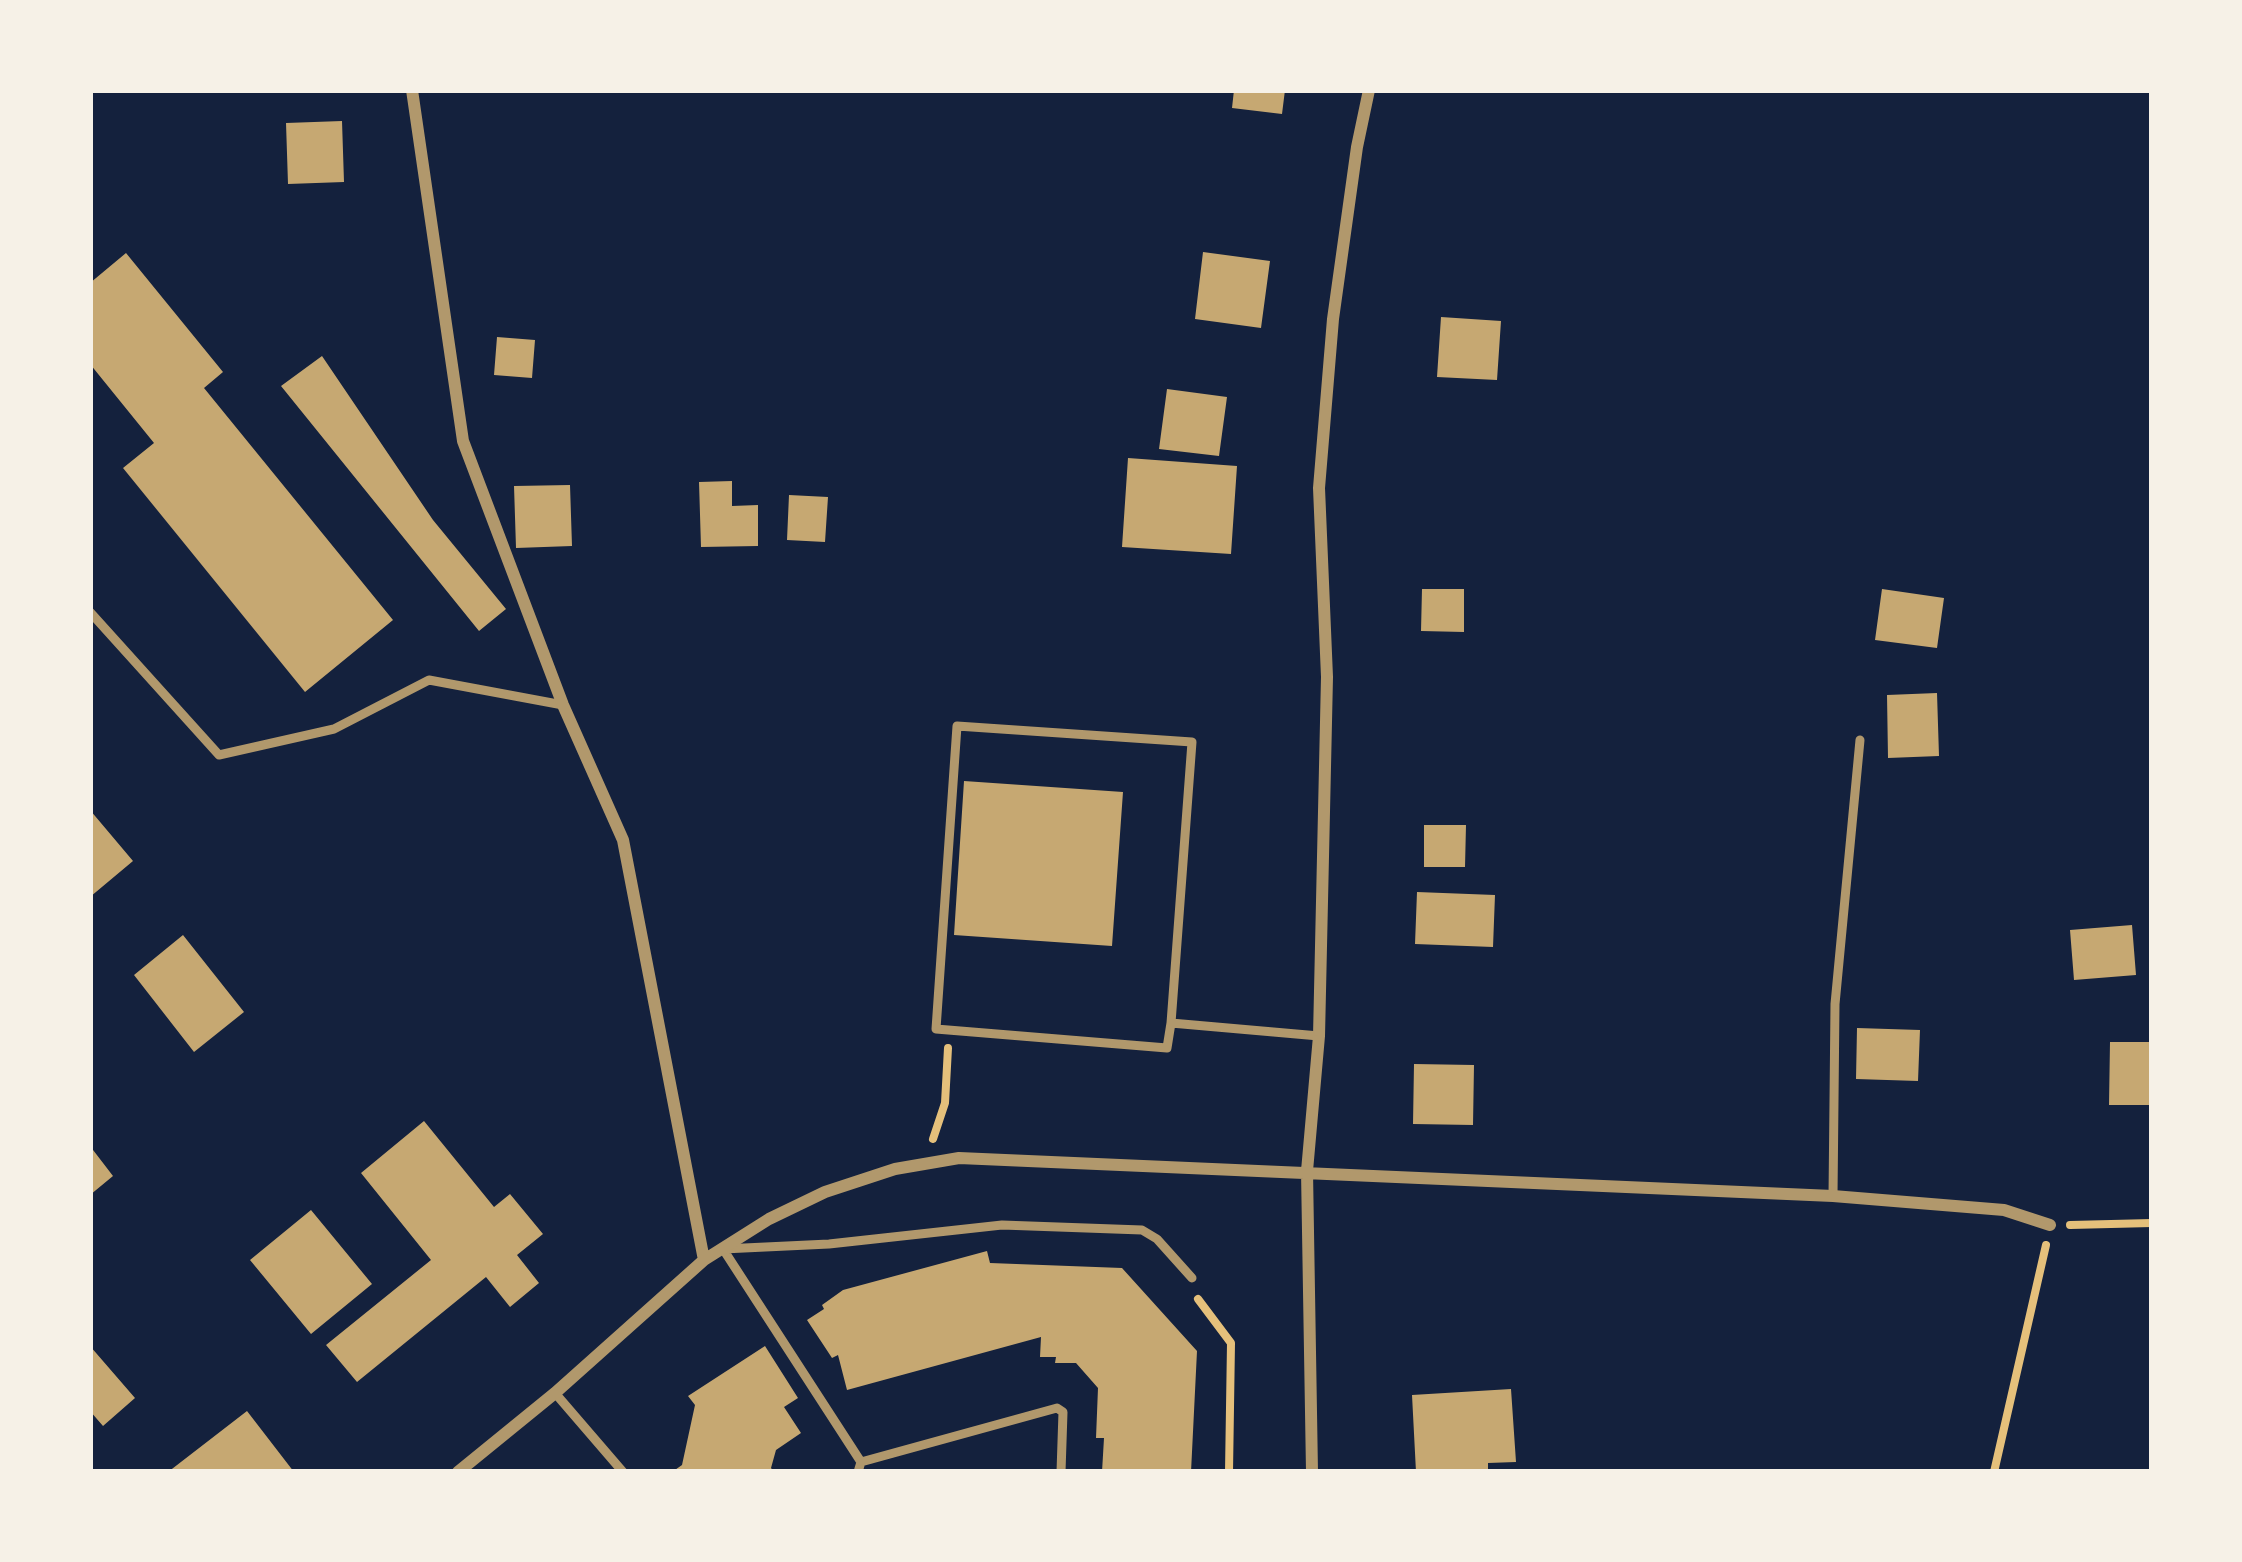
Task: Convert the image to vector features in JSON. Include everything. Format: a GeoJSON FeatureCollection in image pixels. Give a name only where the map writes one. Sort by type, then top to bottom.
{"type":"FeatureCollection","features":[{"type":"Feature","properties":{"kind":"street"},"geometry":{"type":"LineString","coordinates":[[412,90],[463,441],[562,705],[623,840],[704,1260]]}},
{"type":"Feature","properties":{"kind":"street"},"geometry":{"type":"LineString","coordinates":[[1312,1472],[1306,1171],[1318,1036],[1327,677],[1319,488],[1333,319],[1369,90]]}},
{"type":"Feature","properties":{"kind":"street"},"geometry":{"type":"LineString","coordinates":[[458,1472],[704,1260],[769,1219],[825,1192],[895,1168],[959,1158],[1833,1196],[2004,1210],[2050,1225]]}},
{"type":"Feature","properties":{"kind":"lane"},"geometry":{"type":"LineString","coordinates":[[90,612],[219,754],[334,729],[428,680],[562,705]]}},
{"type":"Feature","properties":{"kind":"lane"},"geometry":{"type":"LineString","coordinates":[[957,726],[1192,742],[1171,1024],[1167,1048],[936,1029],[957,726]]}},
{"type":"Feature","properties":{"kind":"lane"},"geometry":{"type":"LineString","coordinates":[[1833,1196],[1835,1004],[1860,740]]}},
{"type":"Feature","properties":{"kind":"lane"},"geometry":{"type":"LineString","coordinates":[[1171,1024],[1318,1036]]}},
{"type":"Feature","properties":{"kind":"lane"},"geometry":{"type":"LineString","coordinates":[[1061,1472],[1063,1412],[1057,1408],[860,1467],[723,1249],[829,1244],[1002,1225],[1142,1230],[1157,1239],[1192,1278]]}},
{"type":"Feature","properties":{"kind":"lane"},"geometry":{"type":"LineString","coordinates":[[555,1393],[622,1472]]}},
{"type":"Feature","properties":{"kind":"path"},"geometry":{"type":"LineString","coordinates":[[945,1103],[948,1059]]}},
{"type":"Feature","properties":{"kind":"path"},"geometry":{"type":"LineString","coordinates":[[1994,1472],[2050,1225],[2152,1223]]}},
{"type":"Feature","properties":{"kind":"path"},"geometry":{"type":"LineString","coordinates":[[1192,1278],[1196,1298],[1232,1343],[1229,1472]]}},
{"type":"Feature","properties":{"kind":"building"},"geometry":{"type":"Polygon","coordinates":[[[1234,90],[1285,90],[1282,114],[1232,108],[1234,90]]]}},
{"type":"Feature","properties":{"kind":"building"},"geometry":{"type":"Polygon","coordinates":[[[342,121],[344,182],[288,184],[286,123],[342,121]]]}},
{"type":"Feature","properties":{"kind":"building"},"geometry":{"type":"Polygon","coordinates":[[[1203,252],[1270,261],[1261,328],[1195,319],[1203,252]]]}},
{"type":"Feature","properties":{"kind":"building"},"geometry":{"type":"Polygon","coordinates":[[[126,253],[223,372],[204,388],[393,620],[305,692],[123,468],[154,443],[90,364],[90,283],[126,253]]]}},
{"type":"Feature","properties":{"kind":"building"},"geometry":{"type":"Polygon","coordinates":[[[1441,317],[1501,321],[1497,380],[1437,377],[1441,317]]]}},
{"type":"Feature","properties":{"kind":"building"},"geometry":{"type":"Polygon","coordinates":[[[497,337],[535,340],[532,378],[494,375],[497,337]]]}},
{"type":"Feature","properties":{"kind":"building"},"geometry":{"type":"Polygon","coordinates":[[[322,356],[433,520],[506,609],[479,631],[281,386],[322,356]]]}},
{"type":"Feature","properties":{"kind":"building"},"geometry":{"type":"Polygon","coordinates":[[[1167,389],[1227,397],[1219,456],[1159,449],[1167,389]]]}},
{"type":"Feature","properties":{"kind":"building"},"geometry":{"type":"Polygon","coordinates":[[[1128,458],[1237,466],[1231,554],[1122,547],[1128,458]]]}},
{"type":"Feature","properties":{"kind":"building"},"geometry":{"type":"Polygon","coordinates":[[[732,481],[732,506],[758,505],[758,546],[701,547],[699,482],[732,481]]]}},
{"type":"Feature","properties":{"kind":"building"},"geometry":{"type":"Polygon","coordinates":[[[570,485],[572,546],[516,548],[514,486],[570,485]]]}},
{"type":"Feature","properties":{"kind":"building"},"geometry":{"type":"Polygon","coordinates":[[[789,495],[828,497],[825,542],[787,540],[789,495]]]}},
{"type":"Feature","properties":{"kind":"building"},"geometry":{"type":"Polygon","coordinates":[[[1422,589],[1464,589],[1464,632],[1421,631],[1422,589]]]}},
{"type":"Feature","properties":{"kind":"building"},"geometry":{"type":"Polygon","coordinates":[[[1882,589],[1944,598],[1937,648],[1875,640],[1882,589]]]}},
{"type":"Feature","properties":{"kind":"building"},"geometry":{"type":"Polygon","coordinates":[[[1937,693],[1939,756],[1888,758],[1887,695],[1937,693]]]}},
{"type":"Feature","properties":{"kind":"building"},"geometry":{"type":"Polygon","coordinates":[[[964,781],[1123,792],[1112,946],[954,935],[964,781]]]}},
{"type":"Feature","properties":{"kind":"building"},"geometry":{"type":"Polygon","coordinates":[[[90,810],[133,861],[90,897],[90,810]]]}},
{"type":"Feature","properties":{"kind":"building"},"geometry":{"type":"Polygon","coordinates":[[[1424,825],[1466,825],[1465,867],[1424,867],[1424,825]]]}},
{"type":"Feature","properties":{"kind":"building"},"geometry":{"type":"Polygon","coordinates":[[[1417,892],[1495,895],[1493,947],[1415,944],[1417,892]]]}},
{"type":"Feature","properties":{"kind":"building"},"geometry":{"type":"Polygon","coordinates":[[[2132,925],[2136,975],[2074,980],[2070,930],[2132,925]]]}},
{"type":"Feature","properties":{"kind":"building"},"geometry":{"type":"Polygon","coordinates":[[[183,935],[244,1012],[194,1052],[134,975],[183,935]]]}},
{"type":"Feature","properties":{"kind":"building"},"geometry":{"type":"Polygon","coordinates":[[[1857,1028],[1920,1030],[1918,1081],[1856,1079],[1857,1028]]]}},
{"type":"Feature","properties":{"kind":"building"},"geometry":{"type":"Polygon","coordinates":[[[2110,1042],[2152,1042],[2152,1105],[2109,1105],[2110,1042]]]}},
{"type":"Feature","properties":{"kind":"building"},"geometry":{"type":"Polygon","coordinates":[[[1414,1064],[1474,1065],[1473,1125],[1413,1124],[1414,1064]]]}},
{"type":"Feature","properties":{"kind":"building"},"geometry":{"type":"Polygon","coordinates":[[[424,1121],[494,1207],[510,1194],[543,1234],[517,1255],[539,1283],[510,1307],[486,1277],[357,1382],[326,1345],[431,1260],[361,1173],[424,1121]]]}},
{"type":"Feature","properties":{"kind":"building"},"geometry":{"type":"Polygon","coordinates":[[[90,1146],[113,1176],[90,1195],[90,1146]]]}},
{"type":"Feature","properties":{"kind":"building"},"geometry":{"type":"Polygon","coordinates":[[[311,1210],[372,1284],[311,1334],[250,1260],[311,1210]]]}},
{"type":"Feature","properties":{"kind":"building"},"geometry":{"type":"Polygon","coordinates":[[[987,1251],[990,1263],[1122,1268],[1197,1351],[1191,1472],[1102,1472],[1104,1438],[1096,1438],[1098,1388],[1076,1363],[1040,1357],[1041,1337],[847,1390],[838,1355],[832,1358],[807,1320],[824,1309],[822,1305],[843,1290],[987,1251]]]}},
{"type":"Feature","properties":{"kind":"building"},"geometry":{"type":"Polygon","coordinates":[[[90,1346],[135,1398],[103,1426],[90,1411],[90,1346]]]}},
{"type":"Feature","properties":{"kind":"building"},"geometry":{"type":"Polygon","coordinates":[[[765,1346],[798,1398],[784,1407],[801,1433],[776,1450],[774,1472],[672,1472],[682,1465],[695,1405],[688,1396],[765,1346]]]}},
{"type":"Feature","properties":{"kind":"building"},"geometry":{"type":"Polygon","coordinates":[[[1511,1389],[1516,1462],[1488,1463],[1488,1472],[1416,1472],[1412,1395],[1511,1389]]]}},
{"type":"Feature","properties":{"kind":"building"},"geometry":{"type":"Polygon","coordinates":[[[247,1411],[294,1472],[168,1472],[247,1411]]]}}]}
